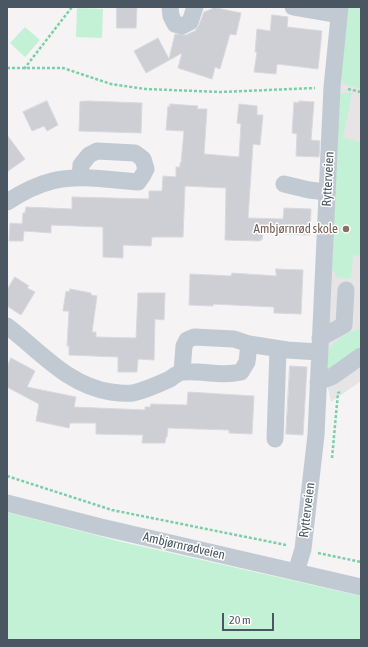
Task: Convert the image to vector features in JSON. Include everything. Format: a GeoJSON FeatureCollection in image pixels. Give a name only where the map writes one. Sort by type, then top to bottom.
{"type":"FeatureCollection","features":[{"type":"Feature","properties":{"kind":"street"},"geometry":{"type":"LineString","coordinates":[[170,7],[171,16],[175,24],[182,26],[190,22],[195,7]]}},
{"type":"Feature","properties":{"kind":"street"},"geometry":{"type":"LineString","coordinates":[[293,7],[339,11]]}},
{"type":"Feature","properties":{"kind":"street","name":"Rytterveien"},"geometry":{"type":"LineString","coordinates":[[296,572],[302,549],[316,435],[332,87],[339,11]]}},
{"type":"Feature","properties":{"kind":"street"},"geometry":{"type":"LineString","coordinates":[[7,202],[22,193],[52,181],[80,178]]}},
{"type":"Feature","properties":{"kind":"street"},"geometry":{"type":"LineString","coordinates":[[284,184],[327,192]]}},
{"type":"Feature","properties":{"kind":"street"},"geometry":{"type":"LineString","coordinates":[[182,372],[184,346],[190,338],[234,339],[249,344],[278,349],[320,345],[344,325],[346,290]]}},
{"type":"Feature","properties":{"kind":"street"},"geometry":{"type":"LineString","coordinates":[[7,326],[59,369],[76,380],[102,391],[130,393],[147,390],[182,372],[230,375],[241,372],[247,362],[249,344]]}},
{"type":"Feature","properties":{"kind":"street"},"geometry":{"type":"LineString","coordinates":[[275,439],[278,349]]}},
{"type":"Feature","properties":{"kind":"street"},"geometry":{"type":"LineString","coordinates":[[318,382],[333,376],[361,356]]}},
{"type":"Feature","properties":{"kind":"street","name":"Ambjørnrødveien"},"geometry":{"type":"LineString","coordinates":[[7,503],[101,527],[361,588]]}},
{"type":"Feature","properties":{"kind":"path"},"geometry":{"type":"LineString","coordinates":[[24,69],[72,7]]}},
{"type":"Feature","properties":{"kind":"path"},"geometry":{"type":"LineString","coordinates":[[7,68],[63,68],[111,84],[145,89],[221,92],[332,87]]}},
{"type":"Feature","properties":{"kind":"path"},"geometry":{"type":"LineString","coordinates":[[332,462],[338,393],[344,389]]}},
{"type":"Feature","properties":{"kind":"path"},"geometry":{"type":"LineString","coordinates":[[7,476],[112,510],[361,562]]}},
{"type":"Feature","properties":{"kind":"path"},"geometry":{"type":"LineString","coordinates":[[320,553],[321,546]]}},
{"type":"Feature","properties":{"kind":"shaded area","name":"Ambjørnrød skole"},"geometry":{"type":"Polygon","coordinates":[[[361,7],[361,381],[331,402],[324,368],[339,74],[361,7]]]}},
{"type":"Feature","properties":{"kind":"green space"},"geometry":{"type":"Polygon","coordinates":[[[346,7],[361,7],[361,89],[344,84],[339,74],[346,7]]]}},
{"type":"Feature","properties":{"kind":"green space"},"geometry":{"type":"Polygon","coordinates":[[[77,8],[103,9],[102,38],[76,37],[77,8]]]}},
{"type":"Feature","properties":{"kind":"green space"},"geometry":{"type":"Polygon","coordinates":[[[25,27],[40,40],[25,57],[10,43],[25,27]]]}},
{"type":"Feature","properties":{"kind":"green space"},"geometry":{"type":"Polygon","coordinates":[[[352,93],[343,138],[361,142],[361,256],[353,255],[351,278],[338,278],[329,264],[339,94],[352,93]]]}},
{"type":"Feature","properties":{"kind":"green space"},"geometry":{"type":"Polygon","coordinates":[[[361,329],[361,348],[333,368],[327,369],[328,353],[333,344],[346,334],[361,329]]]}},
{"type":"Feature","properties":{"kind":"green space"},"geometry":{"type":"Polygon","coordinates":[[[7,512],[122,542],[361,596],[361,640],[7,640],[7,512]]]}},
{"type":"Feature","properties":{"kind":"building"},"geometry":{"type":"Polygon","coordinates":[[[117,7],[137,7],[136,28],[117,28],[117,7]]]}},
{"type":"Feature","properties":{"kind":"building"},"geometry":{"type":"Polygon","coordinates":[[[212,7],[241,13],[236,35],[230,34],[220,69],[215,67],[212,79],[178,68],[182,53],[146,73],[134,51],[158,38],[169,59],[175,34],[186,35],[195,31],[204,12],[212,9],[212,7]]]}},
{"type":"Feature","properties":{"kind":"building"},"geometry":{"type":"Polygon","coordinates":[[[272,15],[288,17],[287,27],[322,31],[318,69],[277,64],[276,74],[254,72],[257,52],[255,52],[257,29],[270,31],[272,15]]]}},
{"type":"Feature","properties":{"kind":"building"},"geometry":{"type":"Polygon","coordinates":[[[47,101],[58,125],[47,131],[44,126],[32,131],[23,112],[47,101]]]}},
{"type":"Feature","properties":{"kind":"building"},"geometry":{"type":"Polygon","coordinates":[[[299,101],[314,102],[311,140],[320,141],[319,157],[296,156],[297,134],[292,133],[294,102],[299,103],[299,101]]]}},
{"type":"Feature","properties":{"kind":"building"},"geometry":{"type":"Polygon","coordinates":[[[80,102],[142,103],[141,133],[79,131],[80,102]]]}},
{"type":"Feature","properties":{"kind":"building"},"geometry":{"type":"Polygon","coordinates":[[[170,104],[198,106],[197,109],[207,109],[204,154],[239,157],[241,124],[237,123],[239,104],[257,106],[257,115],[263,115],[260,145],[253,144],[248,218],[283,219],[284,208],[311,209],[310,235],[263,233],[262,240],[260,241],[225,240],[226,188],[185,186],[183,237],[152,237],[151,246],[123,245],[123,258],[103,257],[103,227],[51,225],[51,233],[24,231],[23,241],[9,241],[10,223],[22,224],[23,213],[25,213],[26,207],[72,209],[72,197],[149,199],[149,191],[162,191],[163,176],[176,177],[176,167],[180,167],[184,131],[166,130],[168,106],[170,107],[170,104]]]}},
{"type":"Feature","properties":{"kind":"building"},"geometry":{"type":"Polygon","coordinates":[[[7,135],[25,159],[7,172],[7,135]]]}},
{"type":"Feature","properties":{"kind":"building"},"geometry":{"type":"Polygon","coordinates":[[[276,269],[303,270],[301,314],[274,313],[274,307],[213,304],[213,306],[189,305],[190,274],[231,276],[232,273],[276,276],[276,269]]]}},
{"type":"Feature","properties":{"kind":"building"},"geometry":{"type":"Polygon","coordinates":[[[15,277],[29,286],[27,288],[35,292],[21,315],[7,306],[7,290],[15,277]]]}},
{"type":"Feature","properties":{"kind":"building"},"geometry":{"type":"Polygon","coordinates":[[[70,289],[91,293],[91,295],[97,296],[92,332],[96,332],[96,337],[136,338],[138,293],[165,293],[164,320],[155,319],[154,360],[138,359],[137,372],[118,372],[118,357],[69,355],[69,346],[67,346],[69,311],[63,311],[66,291],[69,292],[70,289]]]}},
{"type":"Feature","properties":{"kind":"building"},"geometry":{"type":"Polygon","coordinates":[[[11,358],[35,371],[27,387],[76,397],[74,407],[145,410],[145,407],[150,407],[151,404],[187,405],[188,392],[254,396],[252,434],[229,433],[229,430],[168,428],[165,443],[142,443],[143,435],[96,434],[96,423],[70,423],[69,428],[36,421],[39,404],[7,387],[7,367],[11,358]]]}},
{"type":"Feature","properties":{"kind":"building"},"geometry":{"type":"Polygon","coordinates":[[[290,366],[307,367],[303,435],[286,434],[290,366]]]}},
{"type":"Feature","properties":{"kind":"place","name":"Ambjørnrød skole"},"geometry":{"type":"Point","coordinates":[346,229]}}]}
